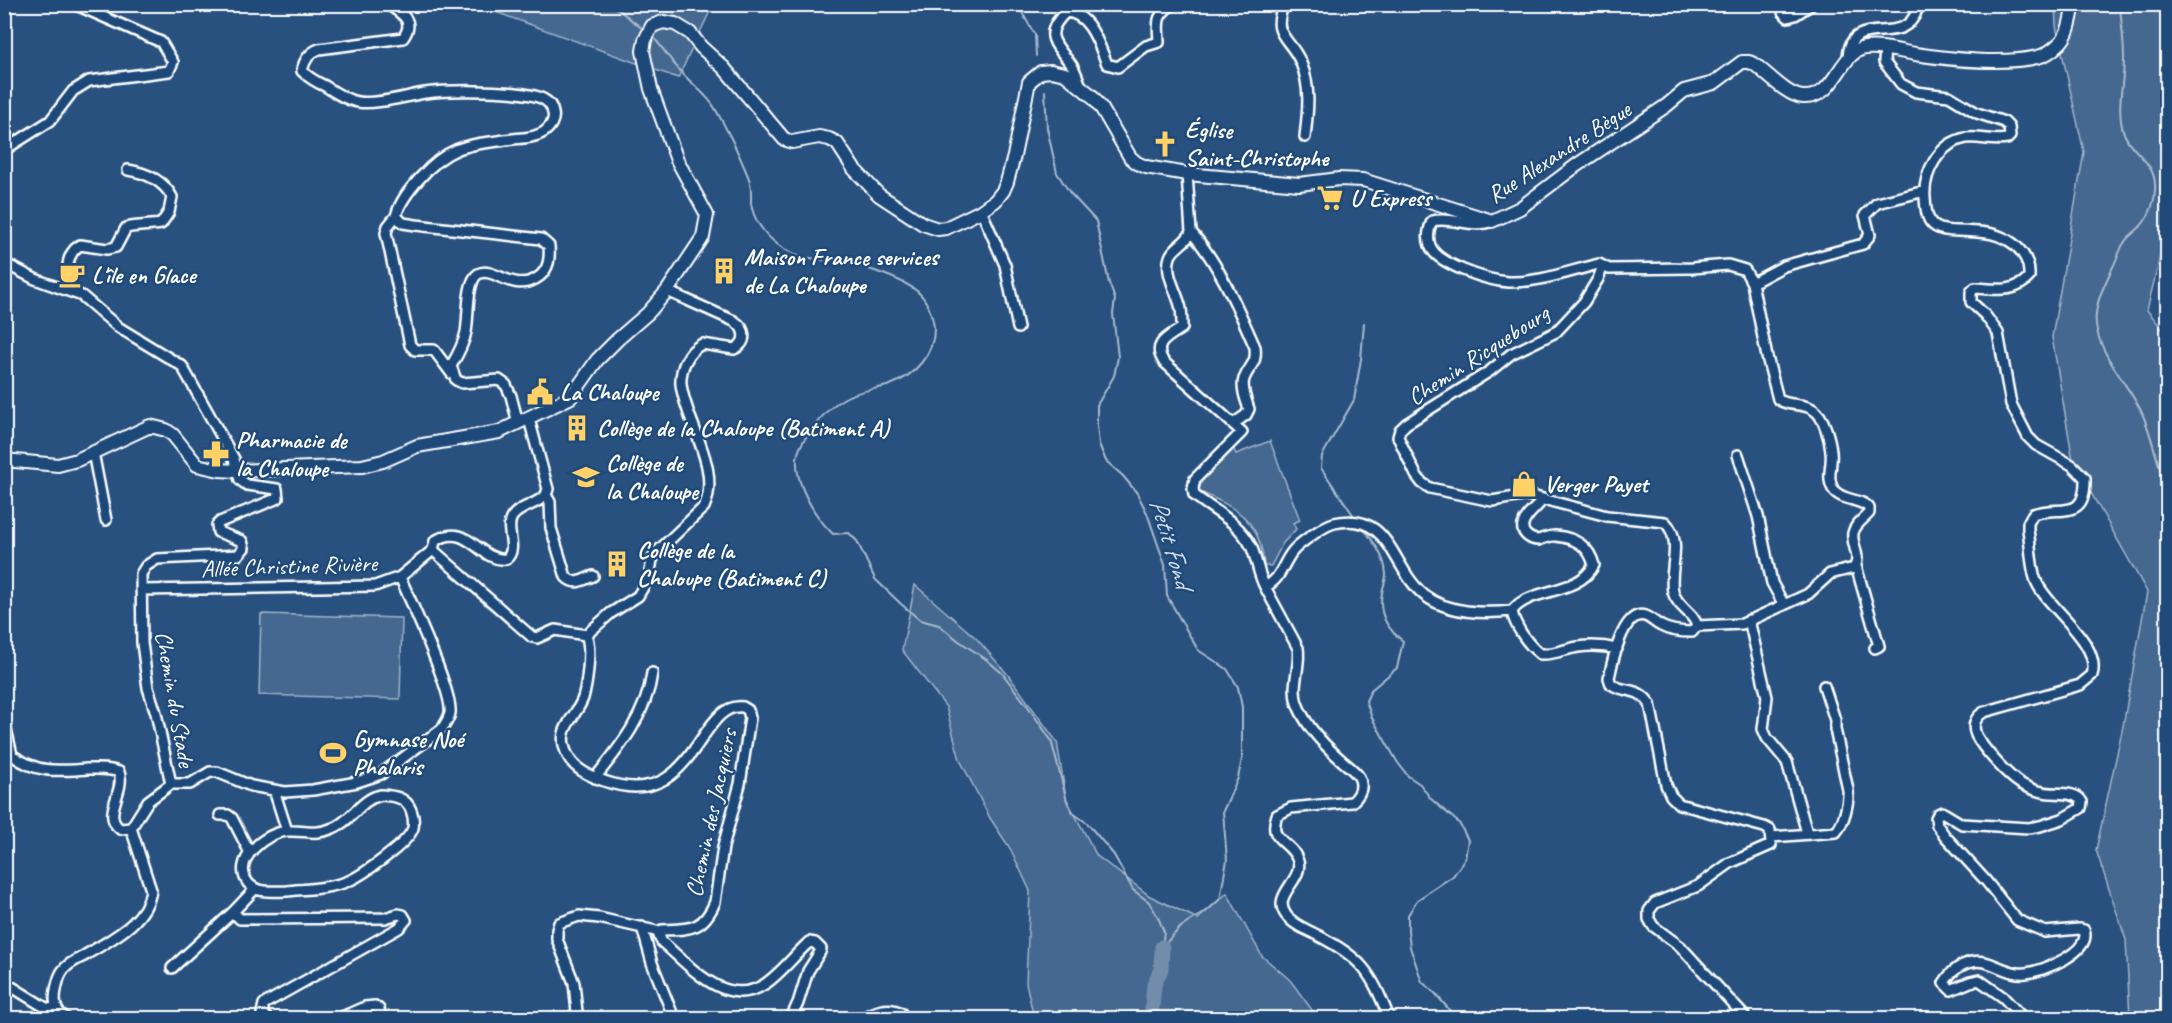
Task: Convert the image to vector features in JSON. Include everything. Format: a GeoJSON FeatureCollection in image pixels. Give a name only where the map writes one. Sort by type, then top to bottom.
{"type":"FeatureCollection","features":[{"type":"Feature","properties":{"kind":"main road","name":"Rue Alexandre Bègue"},"geometry":{"type":"LineString","coordinates":[[667,291],[698,248],[707,227],[707,215],[677,160],[660,118],[645,63],[643,51],[645,40],[652,26],[663,22],[675,24],[690,33],[701,47],[724,68],[784,139],[792,142],[819,137],[829,138],[837,143],[854,169],[879,195],[923,224],[938,229],[946,228],[995,201],[1007,182],[1029,82],[1041,72],[1051,70],[1065,74],[1081,86],[1102,108],[1125,149],[1137,163],[1146,167],[1187,174],[1299,184],[1339,179],[1364,180],[1492,221],[1520,208],[1577,165],[1666,106],[1684,91],[1714,83],[1742,62],[1754,64],[1794,95],[1805,97],[1814,96],[1823,91],[1832,83],[1848,60],[1863,48],[1885,48],[1934,57],[1972,59],[2006,60],[2039,57],[2060,44],[2065,37],[2074,4]]}},
{"type":"Feature","properties":{"kind":"main road"},"geometry":{"type":"LineString","coordinates":[[4,460],[58,465],[77,460],[150,426],[160,427],[172,435],[192,462],[219,470],[362,466],[383,461],[417,446],[499,432],[571,397],[597,360],[648,313],[667,291]]}},
{"type":"Feature","properties":{"kind":"street"},"geometry":{"type":"LineString","coordinates":[[4,150],[50,121],[73,91],[89,81],[169,71],[173,62],[161,42],[74,4]]}},
{"type":"Feature","properties":{"kind":"street"},"geometry":{"type":"LineString","coordinates":[[387,4],[405,16],[409,24],[404,38],[319,48],[311,52],[302,71],[308,77],[338,94],[357,102],[446,90],[532,95],[549,103],[554,118],[544,132],[534,136],[471,145],[449,151],[438,159],[408,191],[386,233],[410,345],[415,350],[434,350],[456,380],[462,383],[499,380],[506,385],[524,421],[548,489],[546,495],[550,502],[551,528],[566,578],[571,582],[578,582],[593,576]]}},
{"type":"Feature","properties":{"kind":"street"},"geometry":{"type":"LineString","coordinates":[[1081,86],[1073,67],[1055,45],[1052,33],[1057,20],[1066,12],[1075,12],[1092,30],[1107,64],[1118,67],[1146,46],[1159,42],[1158,18],[1173,4]]}},
{"type":"Feature","properties":{"kind":"street"},"geometry":{"type":"LineString","coordinates":[[1284,4],[1278,18],[1278,26],[1301,62],[1309,97],[1305,137]]}},
{"type":"Feature","properties":{"kind":"street"},"geometry":{"type":"LineString","coordinates":[[1783,4],[1783,12],[1788,17],[1812,4]]}},
{"type":"Feature","properties":{"kind":"street"},"geometry":{"type":"LineString","coordinates":[[1848,60],[1848,50],[1859,34],[1867,31],[1890,32],[1914,20],[1917,10],[1912,4]]}},
{"type":"Feature","properties":{"kind":"street"},"geometry":{"type":"LineString","coordinates":[[1885,48],[1884,62],[1901,84],[1916,92],[1949,96],[1970,109],[2010,127],[2010,136],[2001,140],[1964,138],[1946,148],[1930,168],[1924,191],[1928,218],[1931,224],[1939,229],[1990,232],[2002,236],[2024,255],[2030,270],[2030,277],[2022,285],[2014,289],[1975,288],[1969,298],[1974,307],[1985,315],[1998,333],[2011,404],[2028,437],[2036,445],[2072,465],[2085,478],[2085,493],[2079,504],[2072,509],[2032,514],[2028,530],[2037,581],[2085,645],[2093,665],[2092,675],[2080,686],[1984,711],[1977,716],[1974,728],[1980,742],[2020,783],[2043,792],[2074,795],[2080,798],[2081,808],[2062,819],[2029,828],[1962,824],[1942,812],[1936,818],[1937,825],[1945,836],[1986,881],[2017,920],[2045,932],[2079,928],[2084,930],[2086,936],[2084,942],[2075,952],[2043,969],[2024,974],[2006,970],[1988,962],[1971,963],[1952,970],[1944,983],[1951,990],[1979,980],[2003,997],[2023,1018]]}},
{"type":"Feature","properties":{"kind":"street"},"geometry":{"type":"LineString","coordinates":[[71,292],[68,261],[73,249],[80,245],[107,249],[116,247],[126,228],[140,224],[152,226],[161,224],[169,212],[172,197],[162,183],[151,176],[128,170]]}},
{"type":"Feature","properties":{"kind":"street"},"geometry":{"type":"LineString","coordinates":[[1187,174],[1191,232],[1189,238],[1171,253],[1168,261],[1168,271],[1182,310],[1182,328],[1162,341],[1159,355],[1242,432],[1195,479],[1194,495],[1225,515],[1242,531],[1252,548],[1258,575],[1298,648],[1295,690],[1297,702],[1310,727],[1324,745],[1358,775],[1361,784],[1361,792],[1352,802],[1290,808],[1277,815],[1274,833],[1299,862],[1297,874],[1284,894],[1282,906],[1286,915],[1297,924],[1337,945],[1358,961],[1370,975],[1389,1018]]}},
{"type":"Feature","properties":{"kind":"street"},"geometry":{"type":"LineString","coordinates":[[1752,283],[1784,266],[1863,244],[1870,235],[1865,215],[1877,203],[1924,191]]}},
{"type":"Feature","properties":{"kind":"street"},"geometry":{"type":"LineString","coordinates":[[981,210],[1005,265],[1018,328]]}},
{"type":"Feature","properties":{"kind":"street"},"geometry":{"type":"LineString","coordinates":[[396,216],[403,222],[416,225],[541,239],[549,246],[548,266],[541,275],[531,281],[518,283],[482,272],[470,283],[466,333],[451,366],[452,374]]}},
{"type":"Feature","properties":{"kind":"street","name":"Chemin Ricquebourg"},"geometry":{"type":"LineString","coordinates":[[1492,221],[1481,226],[1440,219],[1432,221],[1428,231],[1428,242],[1436,256],[1442,261],[1483,278],[1500,281],[1530,280],[1599,264],[1603,266],[1584,302],[1556,332],[1511,354],[1490,371],[1400,430],[1398,437],[1416,475],[1430,488],[1481,500],[1492,501],[1528,495],[1607,516],[1665,522],[1672,531],[1675,546],[1672,584],[1674,595],[1696,621],[1697,626]]}},
{"type":"Feature","properties":{"kind":"street"},"geometry":{"type":"LineString","coordinates":[[1191,232],[1202,244],[1255,347],[1257,359],[1244,379],[1243,386],[1249,409],[1246,415],[1233,424]]}},
{"type":"Feature","properties":{"kind":"street"},"geometry":{"type":"LineString","coordinates":[[4,263],[35,279],[82,296],[118,327],[182,366],[234,459],[236,471]]}},
{"type":"Feature","properties":{"kind":"street"},"geometry":{"type":"LineString","coordinates":[[1603,266],[1609,269],[1728,265],[1745,270],[1752,283],[1778,399],[1781,402],[1815,411],[1821,418],[1832,452],[1829,473],[1833,489],[1838,494],[1865,504],[1869,508],[1869,513],[1857,525],[1853,533],[1856,566],[1879,646],[1875,648]]}},
{"type":"Feature","properties":{"kind":"street"},"geometry":{"type":"LineString","coordinates":[[433,549],[532,638],[555,630],[585,635],[611,613],[638,596],[645,587],[652,560],[657,552],[700,511],[707,500],[708,478],[704,455],[681,386],[683,370],[689,355],[702,344],[734,349],[738,348],[743,341],[744,330],[741,325],[667,291]]}},
{"type":"Feature","properties":{"kind":"street"},"geometry":{"type":"LineString","coordinates":[[93,452],[106,520]]}},
{"type":"Feature","properties":{"kind":"street"},"geometry":{"type":"LineString","coordinates":[[1738,455],[1758,516],[1772,583],[1784,605]]}},
{"type":"Feature","properties":{"kind":"street","name":"Chemin du Stade"},"geometry":{"type":"LineString","coordinates":[[236,471],[242,483],[277,489],[279,494],[278,498],[217,525],[218,532],[242,541],[243,552],[233,556],[157,559],[141,574],[142,642],[148,688],[156,712],[171,784],[190,784],[210,772],[217,771],[242,783],[285,792],[313,790],[357,782],[381,774],[442,729],[451,712],[446,688],[400,577]]}},
{"type":"Feature","properties":{"kind":"street","name":"Allée Christine Rivière"},"geometry":{"type":"LineString","coordinates":[[141,590],[387,584],[400,577],[433,549],[435,541],[451,535],[470,541],[495,559],[506,559],[510,556],[512,549],[510,519],[514,514],[546,495]]}},
{"type":"Feature","properties":{"kind":"street"},"geometry":{"type":"LineString","coordinates":[[1265,587],[1280,575],[1294,549],[1333,523],[1356,522],[1377,530],[1414,585],[1434,602],[1488,614],[1512,611],[1522,602],[1580,581],[1589,574],[1594,565],[1587,548],[1580,543],[1557,536],[1538,540],[1525,534],[1522,530],[1523,523],[1543,499]]}},
{"type":"Feature","properties":{"kind":"street"},"geometry":{"type":"LineString","coordinates":[[1746,1018],[1680,946],[1653,926],[1649,919],[1649,911],[1655,903],[1698,886],[1730,863],[1765,849],[1771,845],[1772,837],[1767,828],[1684,807],[1671,796],[1666,784],[1650,704],[1636,691],[1611,684],[1609,678],[1617,649],[1630,619],[1637,615],[1646,616],[1661,626],[1680,632],[1692,632],[1697,626],[1742,624],[1808,594],[1830,574],[1856,566]]}},
{"type":"Feature","properties":{"kind":"street"},"geometry":{"type":"LineString","coordinates":[[1512,611],[1513,619],[1534,650],[1540,654],[1579,646],[1605,646],[1617,649]]}},
{"type":"Feature","properties":{"kind":"street"},"geometry":{"type":"LineString","coordinates":[[1749,620],[1767,697],[1763,729],[1767,738],[1787,762],[1807,833]]}},
{"type":"Feature","properties":{"kind":"street"},"geometry":{"type":"LineString","coordinates":[[585,635],[589,646],[584,695],[565,729],[563,748],[570,761],[580,770],[595,778],[620,747],[646,701],[652,673]]}},
{"type":"Feature","properties":{"kind":"street"},"geometry":{"type":"LineString","coordinates":[[1772,837],[1836,832],[1840,827],[1849,796],[1834,729],[1835,720],[1824,686]]}},
{"type":"Feature","properties":{"kind":"street","name":"Chemin des Jacquiers"},"geometry":{"type":"LineString","coordinates":[[595,778],[626,787],[654,784],[664,780],[682,767],[715,720],[732,708],[743,707],[748,710],[750,718],[740,784],[723,847],[712,911],[700,924],[684,930],[660,932]]}},
{"type":"Feature","properties":{"kind":"street"},"geometry":{"type":"LineString","coordinates":[[4,720],[12,755],[24,764],[39,770],[111,769],[119,772],[122,779],[111,816],[113,824],[120,829],[131,828]]}},
{"type":"Feature","properties":{"kind":"street"},"geometry":{"type":"LineString","coordinates":[[131,828],[148,801],[171,784]]}},
{"type":"Feature","properties":{"kind":"street"},"geometry":{"type":"LineString","coordinates":[[274,790],[287,831]]}},
{"type":"Feature","properties":{"kind":"street"},"geometry":{"type":"LineString","coordinates":[[381,795],[402,799],[410,806],[413,815],[413,829],[406,839],[374,866],[347,882],[320,888],[270,892],[255,889],[243,874],[243,864],[260,843],[287,831],[318,833],[336,828],[371,797],[381,795]]}},
{"type":"Feature","properties":{"kind":"street"},"geometry":{"type":"LineString","coordinates":[[220,815],[228,815],[232,818],[250,853]]}},
{"type":"Feature","properties":{"kind":"street"},"geometry":{"type":"LineString","coordinates":[[57,1010],[57,984],[64,968],[126,929],[146,910],[151,890],[131,828]]}},
{"type":"Feature","properties":{"kind":"street"},"geometry":{"type":"LineString","coordinates":[[172,968],[255,889]]}},
{"type":"Feature","properties":{"kind":"street"},"geometry":{"type":"LineString","coordinates":[[233,912],[240,919],[385,918],[403,915],[406,920],[399,928],[264,1004],[262,1013],[267,1018]]}},
{"type":"Feature","properties":{"kind":"street"},"geometry":{"type":"LineString","coordinates":[[550,1018],[570,1018],[577,1012],[574,983],[557,939],[557,930],[560,923],[579,916],[600,918],[660,932],[659,938],[662,942],[713,985],[730,992],[753,990],[765,984],[809,942],[815,943],[821,949],[808,970],[791,1018]]}},
{"type":"Feature","properties":{"kind":"street"},"geometry":{"type":"LineString","coordinates":[[642,927],[652,963],[674,1018]]}},
{"type":"Feature","properties":{"kind":"street"},"geometry":{"type":"LineString","coordinates":[[4,982],[46,1008],[57,1010],[66,1018]]}},
{"type":"Feature","properties":{"kind":"street"},"geometry":{"type":"LineString","coordinates":[[340,1018],[375,1005],[380,1013],[376,1018]]}},
{"type":"Feature","properties":{"kind":"street"},"geometry":{"type":"LineString","coordinates":[[862,1018],[887,1009],[901,1013],[901,1018]]}},
{"type":"Feature","properties":{"kind":"shaded area"},"geometry":{"type":"Polygon","coordinates":[[[476,5],[713,5],[678,78],[476,5]]]}},
{"type":"Feature","properties":{"kind":"shaded area"},"geometry":{"type":"Polygon","coordinates":[[[2055,5],[2167,5],[2167,228],[2147,310],[2168,336],[2167,1018],[2130,1018],[2126,940],[2096,850],[2123,726],[2147,592],[2073,461],[2052,337],[2084,152],[2056,26],[2055,5]]]}},
{"type":"Feature","properties":{"kind":"shaded area"},"geometry":{"type":"Polygon","coordinates":[[[1270,441],[1300,520],[1293,523],[1296,529],[1283,543],[1271,566],[1264,566],[1258,537],[1252,527],[1235,510],[1198,491],[1202,481],[1232,446],[1236,454],[1270,441]]]}},
{"type":"Feature","properties":{"kind":"shaded area"},"geometry":{"type":"Polygon","coordinates":[[[915,585],[976,638],[1009,676],[1057,742],[1066,798],[1097,856],[1150,896],[1198,919],[1227,893],[1262,956],[1290,980],[1318,1018],[1034,1018],[1026,983],[1030,891],[1011,850],[990,818],[960,760],[946,707],[902,650],[915,585]]]}},
{"type":"Feature","properties":{"kind":"shaded area"},"geometry":{"type":"Polygon","coordinates":[[[261,614],[402,618],[400,699],[259,695],[261,614]]]}},
{"type":"Feature","properties":{"kind":"waterway"},"geometry":{"type":"LineString","coordinates":[[609,4],[645,30]]}},
{"type":"Feature","properties":{"kind":"waterway","name":"Petit Fond"},"geometry":{"type":"LineString","coordinates":[[1017,4],[1035,35],[1036,56]]}},
{"type":"Feature","properties":{"kind":"waterway"},"geometry":{"type":"LineString","coordinates":[[2120,4],[2124,45],[2120,101],[2122,127],[2129,143],[2151,169],[2155,191],[2152,208],[2147,218],[2124,243],[2104,286],[2097,305],[2096,324],[2098,336],[2108,358],[2142,413],[2168,491]]}},
{"type":"Feature","properties":{"kind":"waterway"},"geometry":{"type":"LineString","coordinates":[[651,35],[716,110],[749,179],[754,215],[772,240],[801,256],[846,263],[885,275],[914,289],[925,301],[934,327],[927,355],[915,370],[899,381],[848,396],[836,403],[802,443],[797,459],[799,479],[820,519],[833,534],[849,533],[857,541],[875,579],[901,604],[920,620],[939,625],[1002,673],[1051,740],[1067,801],[1073,813],[1087,823],[1114,855],[1133,890],[1149,902],[1158,917],[1164,932],[1162,947]]}},
{"type":"Feature","properties":{"kind":"waterway","name":"Petit Fond"},"geometry":{"type":"LineString","coordinates":[[1045,91],[1047,128],[1057,173],[1070,193],[1096,221],[1109,283],[1115,299],[1113,314],[1118,357],[1114,376],[1097,405],[1099,444],[1106,461],[1137,493],[1147,513],[1165,565],[1167,596],[1198,650],[1227,669],[1238,687],[1242,707],[1242,759],[1238,778],[1223,811],[1227,860],[1220,899],[1208,910],[1181,927],[1163,946]]}},
{"type":"Feature","properties":{"kind":"waterway"},"geometry":{"type":"LineString","coordinates":[[1356,519],[1321,468],[1322,456],[1354,400],[1364,323]]}},
{"type":"Feature","properties":{"kind":"waterway"},"geometry":{"type":"LineString","coordinates":[[1363,528],[1378,549],[1385,567],[1386,576],[1381,600],[1385,620],[1392,631],[1403,641],[1397,668],[1371,690],[1366,701],[1372,718],[1398,763],[1408,776],[1420,784],[1431,799],[1459,823],[1468,840],[1465,859],[1453,876],[1417,900],[1408,915],[1410,947],[1422,982],[1435,993],[1456,1018]]}},
{"type":"Feature","properties":{"kind":"waterway"},"geometry":{"type":"LineString","coordinates":[[1151,1018],[1154,985],[1161,969],[1162,947]]}},
{"type":"Feature","properties":{"kind":"waterway"},"geometry":{"type":"LineString","coordinates":[[2168,951],[2168,970]]}},
{"type":"Feature","properties":{"kind":"place","name":"Église Saint-Christophe"},"geometry":{"type":"Point","coordinates":[1165,144]}},
{"type":"Feature","properties":{"kind":"place","name":"U Express"},"geometry":{"type":"Point","coordinates":[1330,198]}},
{"type":"Feature","properties":{"kind":"place","name":"Maison France services de La Chaloupe"},"geometry":{"type":"Point","coordinates":[724,271]}},
{"type":"Feature","properties":{"kind":"place","name":"L'île en Glace"},"geometry":{"type":"Point","coordinates":[72,275]}},
{"type":"Feature","properties":{"kind":"place","name":"La Chaloupe"},"geometry":{"type":"Point","coordinates":[540,392]}},
{"type":"Feature","properties":{"kind":"place","name":"Collège de la Chaloupe (Batiment A)"},"geometry":{"type":"Point","coordinates":[577,428]}},
{"type":"Feature","properties":{"kind":"place","name":"Pharmacie de la Chaloupe"},"geometry":{"type":"Point","coordinates":[216,454]}},
{"type":"Feature","properties":{"kind":"place","name":"Collège de la Chaloupe"},"geometry":{"type":"Point","coordinates":[586,477]}},
{"type":"Feature","properties":{"kind":"place","name":"Verger Payet"},"geometry":{"type":"Point","coordinates":[1524,484]}},
{"type":"Feature","properties":{"kind":"place","name":"Collège de la Chaloupe (Batiment C)"},"geometry":{"type":"Point","coordinates":[617,564]}},
{"type":"Feature","properties":{"kind":"place","name":"Gymnase Noé Phalaris"},"geometry":{"type":"Point","coordinates":[333,753]}}]}
